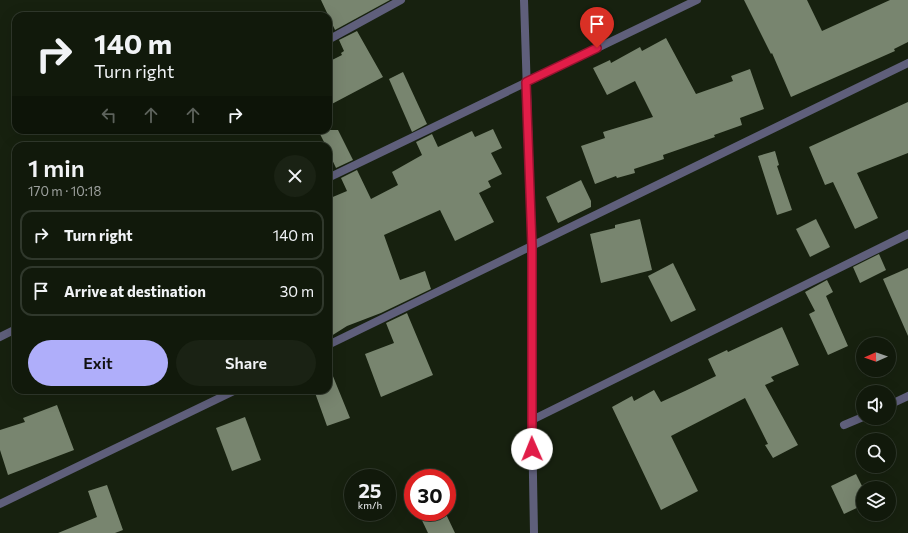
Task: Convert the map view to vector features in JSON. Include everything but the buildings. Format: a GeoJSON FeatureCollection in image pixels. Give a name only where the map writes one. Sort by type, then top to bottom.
{"type":"FeatureCollection","features":[{"type":"Feature","properties":{"kind":"street"},"geometry":{"type":"LineString","coordinates":[[332,38],[401,0]]}},
{"type":"Feature","properties":{"kind":"street"},"geometry":{"type":"LineString","coordinates":[[524,0],[532,247],[532,420],[534,533]]}},
{"type":"Feature","properties":{"kind":"street"},"geometry":{"type":"LineString","coordinates":[[332,176],[697,0]]}},
{"type":"Feature","properties":{"kind":"street"},"geometry":{"type":"LineString","coordinates":[[332,344],[908,63]]}},
{"type":"Feature","properties":{"kind":"street"},"geometry":{"type":"LineString","coordinates":[[532,420],[908,234]]}},
{"type":"Feature","properties":{"kind":"street"},"geometry":{"type":"LineString","coordinates":[[0,337],[12,331]]}},
{"type":"Feature","properties":{"kind":"street"},"geometry":{"type":"LineString","coordinates":[[0,504],[228,394]]}},
{"type":"Feature","properties":{"kind":"street"},"geometry":{"type":"LineString","coordinates":[[896,402],[908,396]]}},
{"type":"Feature","properties":{"kind":"street"},"geometry":{"type":"LineString","coordinates":[[844,425],[856,420]]}},
{"type":"Feature","properties":{"kind":"route"},"geometry":{"type":"LineString","coordinates":[[532,449],[532,247],[526,82],[597,48]]}}]}
